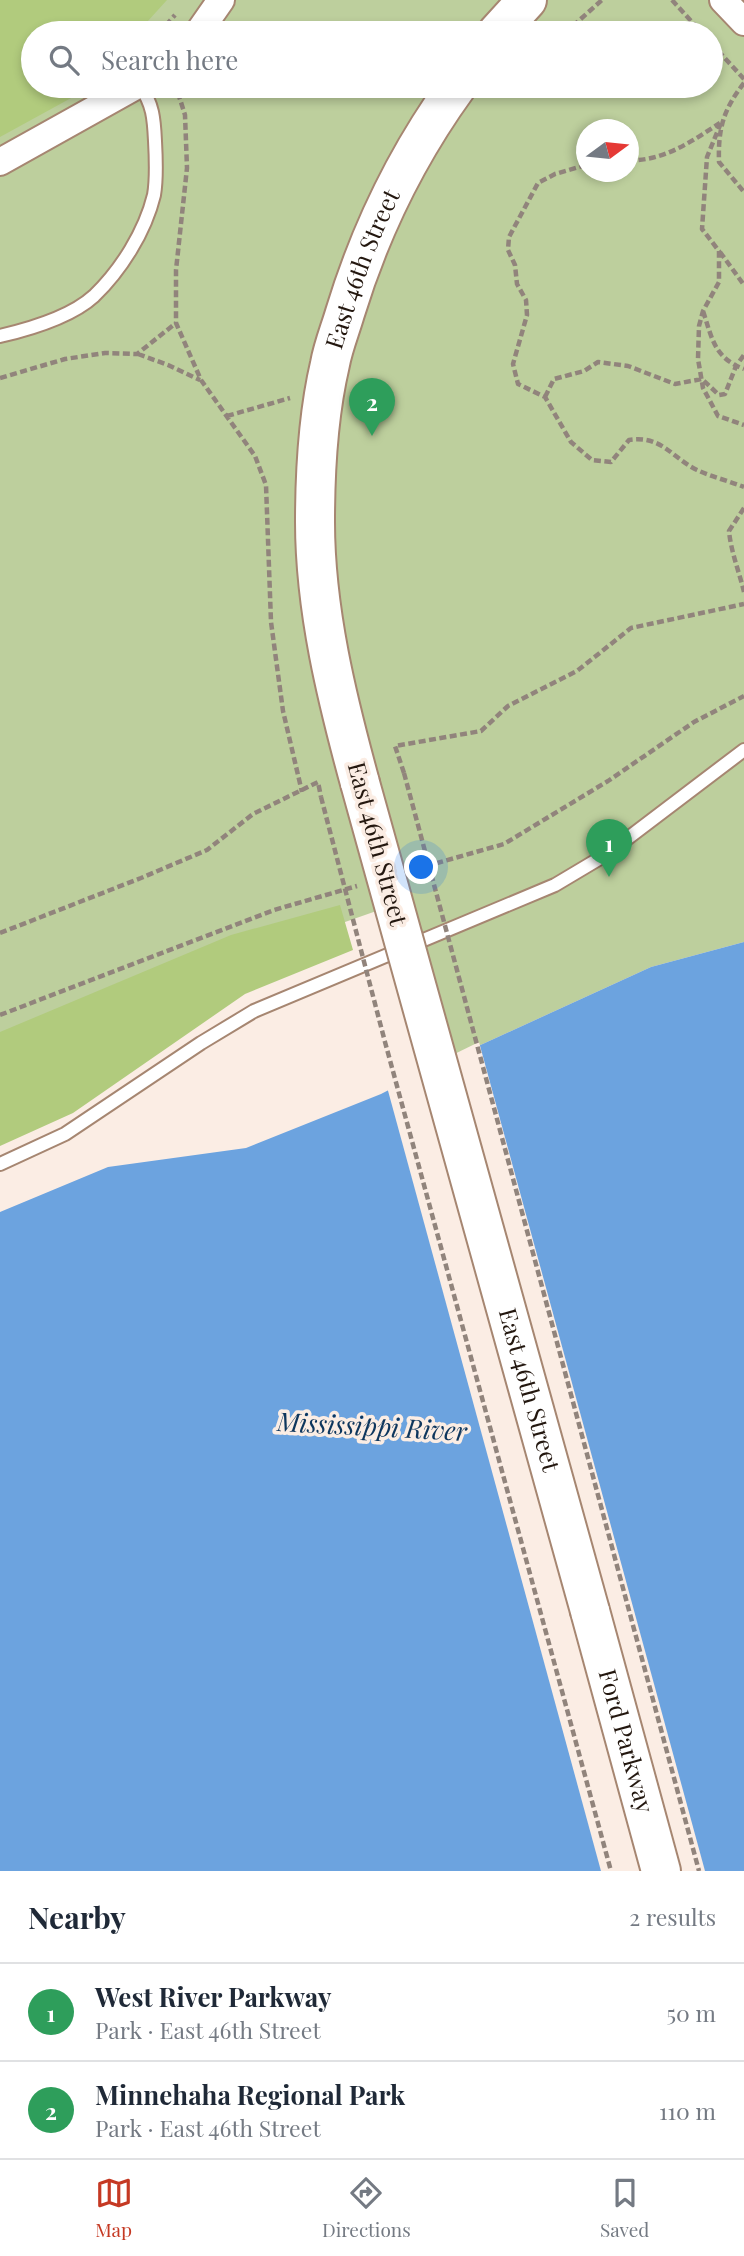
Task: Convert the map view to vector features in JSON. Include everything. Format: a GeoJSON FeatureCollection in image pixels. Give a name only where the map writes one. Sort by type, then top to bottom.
{"type":"FeatureCollection","features":[{"type":"Feature","properties":{"kind":"main road"},"geometry":{"type":"LineString","coordinates":[[508,21],[527,0]]}},
{"type":"Feature","properties":{"kind":"main road","name":"East 46th Street"},"geometry":{"type":"LineString","coordinates":[[449,98],[412,155],[385,207],[359,269],[330,364],[317,458],[316,537],[320,597],[334,678],[360,783],[590,1611]]}},
{"type":"Feature","properties":{"kind":"main road","name":"Ford Parkway"},"geometry":{"type":"LineString","coordinates":[[590,1611],[661,1871]]}},
{"type":"Feature","properties":{"kind":"street"},"geometry":{"type":"LineString","coordinates":[[206,21],[221,0]]}},
{"type":"Feature","properties":{"kind":"street"},"geometry":{"type":"LineString","coordinates":[[723,0],[744,22]]}},
{"type":"Feature","properties":{"kind":"street"},"geometry":{"type":"LineString","coordinates":[[0,162],[116,98]]}},
{"type":"Feature","properties":{"kind":"lane"},"geometry":{"type":"LineString","coordinates":[[0,335],[31,328],[92,297],[139,237],[154,195],[156,163],[151,101],[148,98]]}},
{"type":"Feature","properties":{"kind":"lane"},"geometry":{"type":"LineString","coordinates":[[0,1164],[65,1134],[254,1011],[555,885],[573,875],[607,854],[744,750]]}},
{"type":"Feature","properties":{"kind":"path"},"geometry":{"type":"LineString","coordinates":[[578,21],[602,0]]}},
{"type":"Feature","properties":{"kind":"path"},"geometry":{"type":"LineString","coordinates":[[671,0],[691,21]]}},
{"type":"Feature","properties":{"kind":"path"},"geometry":{"type":"LineString","coordinates":[[170,21],[180,10]]}},
{"type":"Feature","properties":{"kind":"path"},"geometry":{"type":"LineString","coordinates":[[723,57],[744,81],[729,105],[707,157],[702,229],[744,285]]}},
{"type":"Feature","properties":{"kind":"path"},"geometry":{"type":"LineString","coordinates":[[180,98],[185,115],[187,168],[176,270],[176,323],[201,380],[255,456],[266,485],[271,622],[283,711],[302,792]]}},
{"type":"Feature","properties":{"kind":"path"},"geometry":{"type":"LineString","coordinates":[[639,161],[647,161],[688,144],[721,122]]}},
{"type":"Feature","properties":{"kind":"path"},"geometry":{"type":"LineString","coordinates":[[721,122],[719,162],[744,192]]}},
{"type":"Feature","properties":{"kind":"path"},"geometry":{"type":"LineString","coordinates":[[576,168],[538,183],[509,237],[508,250],[515,265],[517,284],[526,300],[527,315],[513,364],[518,384],[545,397],[571,442],[592,460],[611,462],[629,440],[641,438],[670,449],[696,470],[744,487]]}},
{"type":"Feature","properties":{"kind":"path"},"geometry":{"type":"LineString","coordinates":[[719,251],[719,282],[703,311],[699,326],[698,348],[703,388],[718,416],[744,425]]}},
{"type":"Feature","properties":{"kind":"path"},"geometry":{"type":"LineString","coordinates":[[703,311],[715,345],[729,363],[744,369]]}},
{"type":"Feature","properties":{"kind":"path"},"geometry":{"type":"LineString","coordinates":[[137,354],[176,323]]}},
{"type":"Feature","properties":{"kind":"path"},"geometry":{"type":"LineString","coordinates":[[0,378],[65,359],[105,353],[137,354],[201,380]]}},
{"type":"Feature","properties":{"kind":"path"},"geometry":{"type":"LineString","coordinates":[[702,379],[712,391],[719,395],[725,394],[736,366],[744,355]]}},
{"type":"Feature","properties":{"kind":"path"},"geometry":{"type":"LineString","coordinates":[[545,397],[554,379],[584,370],[598,362],[628,366],[675,384],[702,379]]}},
{"type":"Feature","properties":{"kind":"path"},"geometry":{"type":"LineString","coordinates":[[227,416],[292,398]]}},
{"type":"Feature","properties":{"kind":"path"},"geometry":{"type":"LineString","coordinates":[[744,508],[729,531],[731,552],[744,592]]}},
{"type":"Feature","properties":{"kind":"path"},"geometry":{"type":"LineString","coordinates":[[699,1871],[395,746],[481,731],[509,706],[577,671],[631,628],[744,604]]}},
{"type":"Feature","properties":{"kind":"path"},"geometry":{"type":"LineString","coordinates":[[0,933],[206,850],[253,814],[318,782],[388,1056],[611,1871]]}},
{"type":"Feature","properties":{"kind":"green space"},"geometry":{"type":"Polygon","coordinates":[[[0,0],[744,0],[744,942],[651,967],[439,1064],[402,902],[0,1043],[0,0]]]}},
{"type":"Feature","properties":{"kind":"green space"},"geometry":{"type":"Polygon","coordinates":[[[0,0],[167,0],[148,21],[21,21],[21,98],[71,98],[0,137],[0,0]]]}},
{"type":"Feature","properties":{"kind":"green space"},"geometry":{"type":"Polygon","coordinates":[[[340,905],[353,950],[245,994],[73,1113],[0,1146],[0,1032],[231,935],[340,905]]]}},
{"type":"Feature","properties":{"kind":"water","name":"Mississippi River"},"geometry":{"type":"Polygon","coordinates":[[[744,942],[744,1871],[0,1871],[0,1212],[108,1167],[246,1148],[381,1094],[439,1064],[651,967],[744,942]]]}},
{"type":"Feature","properties":{"kind":"pier"},"geometry":{"type":"Polygon","coordinates":[[[479,1042],[705,1871],[601,1871],[387,1087],[479,1042]]]}},
{"type":"Feature","properties":{"kind":"place","name":"Minnehaha Regional Park"},"geometry":{"type":"Point","coordinates":[372,436]}},
{"type":"Feature","properties":{"kind":"place","name":"West River Parkway"},"geometry":{"type":"Point","coordinates":[609,877]}}]}
